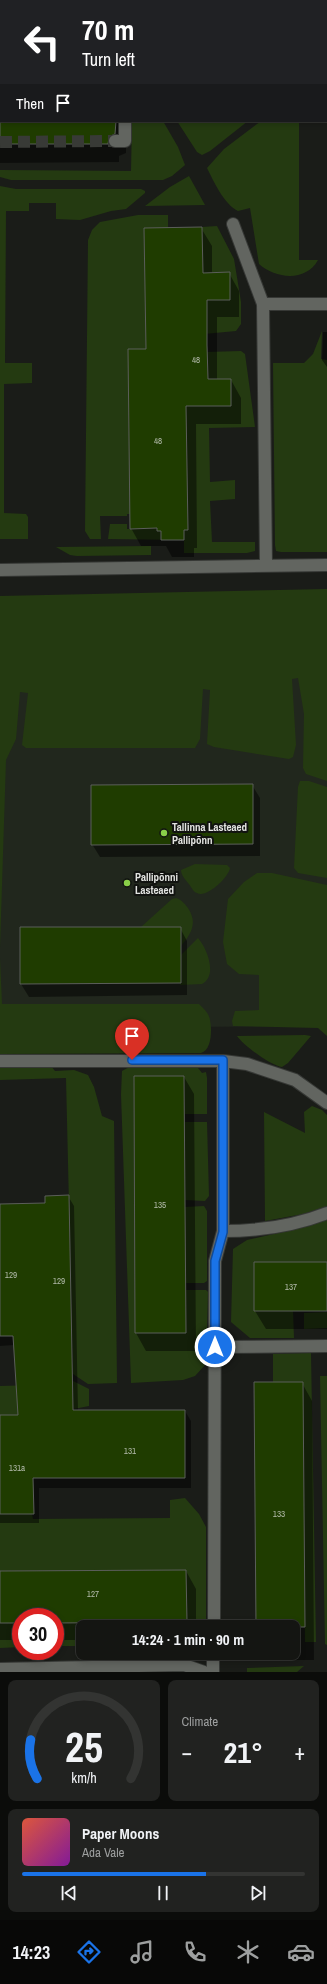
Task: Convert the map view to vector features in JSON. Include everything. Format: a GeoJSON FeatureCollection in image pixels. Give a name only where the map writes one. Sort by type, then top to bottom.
{"type":"FeatureCollection","features":[{"type":"Feature","properties":{"kind":"street"},"geometry":{"type":"LineString","coordinates":[[115,141],[125,141],[125,122]]}},
{"type":"Feature","properties":{"kind":"street"},"geometry":{"type":"LineString","coordinates":[[233,224],[263,304],[266,565]]}},
{"type":"Feature","properties":{"kind":"street"},"geometry":{"type":"LineString","coordinates":[[263,304],[327,304]]}},
{"type":"Feature","properties":{"kind":"street"},"geometry":{"type":"LineString","coordinates":[[0,570],[327,565]]}},
{"type":"Feature","properties":{"kind":"street"},"geometry":{"type":"LineString","coordinates":[[0,1061],[223,1060],[247,1064],[295,1080],[327,1103]]}},
{"type":"Feature","properties":{"kind":"street"},"geometry":{"type":"LineString","coordinates":[[214,1620],[215,1261],[223,1232],[223,1060]]}},
{"type":"Feature","properties":{"kind":"street"},"geometry":{"type":"LineString","coordinates":[[223,1232],[259,1231],[312,1219],[327,1213]]}},
{"type":"Feature","properties":{"kind":"street"},"geometry":{"type":"LineString","coordinates":[[215,1347],[327,1346]]}},
{"type":"Feature","properties":{"kind":"street"},"geometry":{"type":"LineString","coordinates":[[213,1672],[214,1660]]}},
{"type":"Feature","properties":{"kind":"street"},"geometry":{"type":"LineString","coordinates":[[0,1670],[184,1665],[204,1672]]}},
{"type":"Feature","properties":{"kind":"shaded area","name":"Tallinna Lasteaed Pallipõnn"},"geometry":{"type":"Polygon","coordinates":[[[327,632],[327,1026],[0,1028],[0,639],[327,632]]]}},
{"type":"Feature","properties":{"kind":"green space"},"geometry":{"type":"Polygon","coordinates":[[[132,122],[164,122],[178,147],[185,165],[172,176],[163,180],[11,180],[0,177],[0,170],[131,171],[132,122]]]}},
{"type":"Feature","properties":{"kind":"green space"},"geometry":{"type":"Polygon","coordinates":[[[178,122],[247,122],[210,151],[202,155],[197,152],[178,122]]]}},
{"type":"Feature","properties":{"kind":"green space"},"geometry":{"type":"Polygon","coordinates":[[[260,122],[299,122],[299,260],[318,260],[313,267],[306,272],[299,275],[282,275],[274,273],[259,264],[250,208],[238,211],[233,208],[220,192],[207,168],[224,149],[260,122]]]}},
{"type":"Feature","properties":{"kind":"green space"},"geometry":{"type":"Polygon","coordinates":[[[189,176],[205,205],[145,206],[170,187],[189,176]]]}},
{"type":"Feature","properties":{"kind":"green space"},"geometry":{"type":"Polygon","coordinates":[[[0,186],[16,189],[141,189],[145,191],[145,193],[126,209],[111,211],[80,220],[56,219],[56,203],[29,203],[29,211],[6,211],[5,363],[32,363],[32,383],[4,384],[4,513],[26,514],[28,517],[28,539],[0,539],[0,186]]]}},
{"type":"Feature","properties":{"kind":"green space"},"geometry":{"type":"Polygon","coordinates":[[[138,215],[168,215],[168,228],[144,228],[146,349],[128,350],[130,514],[127,514],[127,516],[100,516],[101,539],[90,539],[85,531],[88,240],[92,230],[100,222],[138,215]]]}},
{"type":"Feature","properties":{"kind":"green space"},"geometry":{"type":"Polygon","coordinates":[[[217,226],[234,259],[241,302],[241,324],[236,331],[204,334],[202,227],[217,226]]]}},
{"type":"Feature","properties":{"kind":"green space"},"geometry":{"type":"Polygon","coordinates":[[[322,331],[321,359],[327,360],[327,552],[281,552],[276,551],[275,545],[273,363],[304,363],[313,354],[322,331]]]}},
{"type":"Feature","properties":{"kind":"green space"},"geometry":{"type":"Polygon","coordinates":[[[241,351],[245,354],[255,427],[209,428],[210,482],[235,480],[235,499],[210,501],[212,542],[255,542],[255,551],[247,553],[184,553],[184,540],[108,539],[110,524],[127,524],[127,529],[157,528],[157,531],[188,530],[185,369],[208,369],[207,352],[241,351]]]}},
{"type":"Feature","properties":{"kind":"green space"},"geometry":{"type":"Polygon","coordinates":[[[151,546],[151,555],[77,556],[70,555],[56,547],[151,546]]]}},
{"type":"Feature","properties":{"kind":"green space"},"geometry":{"type":"Polygon","coordinates":[[[327,589],[327,781],[306,774],[303,768],[304,714],[298,678],[292,679],[296,745],[293,757],[289,759],[214,747],[207,744],[210,690],[203,689],[200,739],[195,748],[26,748],[22,745],[28,693],[20,692],[16,739],[6,760],[0,948],[0,596],[327,589]]]}},
{"type":"Feature","properties":{"kind":"green space"},"geometry":{"type":"Polygon","coordinates":[[[300,781],[309,781],[327,787],[327,878],[298,873],[294,868],[298,787],[300,781]]]}},
{"type":"Feature","properties":{"kind":"green space"},"geometry":{"type":"Polygon","coordinates":[[[195,864],[227,865],[230,868],[226,877],[216,886],[206,893],[201,894],[193,890],[181,872],[181,870],[195,864]]]}},
{"type":"Feature","properties":{"kind":"green space"},"geometry":{"type":"Polygon","coordinates":[[[257,873],[272,873],[327,885],[327,1036],[318,1028],[233,1026],[232,1021],[235,1011],[259,1010],[259,975],[239,974],[227,964],[223,942],[228,899],[244,882],[257,873]]]}},
{"type":"Feature","properties":{"kind":"green space"},"geometry":{"type":"Polygon","coordinates":[[[176,898],[187,906],[193,919],[190,933],[181,946],[180,927],[141,927],[172,899],[176,898]]]}},
{"type":"Feature","properties":{"kind":"green space"},"geometry":{"type":"Polygon","coordinates":[[[198,938],[205,948],[209,962],[209,975],[207,980],[202,984],[180,985],[181,955],[198,938]]]}},
{"type":"Feature","properties":{"kind":"green space"},"geometry":{"type":"Polygon","coordinates":[[[0,958],[2,1004],[199,1004],[209,1015],[211,1029],[209,1044],[205,1051],[201,1053],[0,1054],[0,958]]]}},
{"type":"Feature","properties":{"kind":"green space"},"geometry":{"type":"Polygon","coordinates":[[[237,1036],[311,1036],[288,1063],[282,1067],[271,1063],[245,1044],[237,1036]]]}},
{"type":"Feature","properties":{"kind":"green space"},"geometry":{"type":"Polygon","coordinates":[[[133,1065],[189,1066],[198,1068],[202,1073],[206,1072],[207,1078],[207,1114],[185,1114],[184,1076],[134,1076],[135,1333],[186,1333],[186,1290],[206,1290],[208,1292],[206,1364],[195,1376],[183,1380],[131,1383],[121,1094],[122,1071],[133,1065]]]}},
{"type":"Feature","properties":{"kind":"green space"},"geometry":{"type":"Polygon","coordinates":[[[51,1066],[55,1071],[74,1070],[88,1075],[94,1087],[102,1116],[114,1121],[117,1383],[88,1384],[73,1374],[66,1078],[0,1080],[0,1067],[51,1066]]]}},
{"type":"Feature","properties":{"kind":"green space"},"geometry":{"type":"Polygon","coordinates":[[[312,1106],[322,1110],[327,1115],[327,1206],[303,1214],[265,1221],[264,1112],[305,1133],[304,1112],[312,1106]]]}},
{"type":"Feature","properties":{"kind":"green space"},"geometry":{"type":"Polygon","coordinates":[[[185,1122],[207,1122],[209,1196],[205,1201],[185,1200],[185,1122]]]}},
{"type":"Feature","properties":{"kind":"green space"},"geometry":{"type":"Polygon","coordinates":[[[204,1206],[207,1211],[207,1281],[204,1283],[186,1283],[185,1207],[204,1206]]]}},
{"type":"Feature","properties":{"kind":"green space"},"geometry":{"type":"Polygon","coordinates":[[[327,1219],[327,1262],[254,1262],[254,1311],[293,1311],[294,1338],[250,1338],[231,1322],[233,1249],[247,1240],[309,1226],[327,1219]]]}},
{"type":"Feature","properties":{"kind":"green space"},"geometry":{"type":"Polygon","coordinates":[[[327,1312],[327,1328],[304,1329],[304,1313],[327,1312]]]}},
{"type":"Feature","properties":{"kind":"green space"},"geometry":{"type":"Polygon","coordinates":[[[311,1353],[316,1642],[305,1642],[303,1382],[273,1382],[273,1354],[311,1353]]]}},
{"type":"Feature","properties":{"kind":"green space"},"geometry":{"type":"Polygon","coordinates":[[[320,1376],[327,1376],[327,1645],[325,1644],[320,1376]]]}},
{"type":"Feature","properties":{"kind":"green space"},"geometry":{"type":"Polygon","coordinates":[[[73,1381],[89,1389],[89,1406],[33,1417],[0,1415],[0,1386],[73,1384],[73,1381]]]}},
{"type":"Feature","properties":{"kind":"green space"},"geometry":{"type":"Polygon","coordinates":[[[185,1498],[199,1514],[206,1527],[206,1620],[187,1620],[186,1570],[0,1571],[0,1514],[32,1514],[33,1519],[170,1518],[170,1500],[185,1498]]]}},
{"type":"Feature","properties":{"kind":"green space"},"geometry":{"type":"Polygon","coordinates":[[[0,1623],[12,1623],[12,1647],[0,1648],[0,1623]]]}},
{"type":"Feature","properties":{"kind":"green space"},"geometry":{"type":"Polygon","coordinates":[[[64,1623],[76,1623],[76,1646],[64,1646],[64,1623]]]}},
{"type":"Feature","properties":{"kind":"green space"},"geometry":{"type":"Polygon","coordinates":[[[304,1666],[297,1672],[247,1672],[247,1668],[304,1666]]]}},
{"type":"Feature","properties":{"kind":"building"},"geometry":{"type":"Polygon","coordinates":[[[0,122],[116,122],[115,134],[109,137],[108,144],[0,144],[0,122]]]}},
{"type":"Feature","properties":{"kind":"building"},"geometry":{"type":"Polygon","coordinates":[[[202,227],[203,273],[230,272],[230,300],[207,300],[207,345],[208,379],[231,379],[231,406],[186,406],[188,530],[184,530],[184,540],[161,540],[161,531],[157,531],[157,528],[130,529],[128,349],[146,349],[144,228],[202,227]]]}},
{"type":"Feature","properties":{"kind":"building"},"geometry":{"type":"Polygon","coordinates":[[[253,784],[253,844],[91,845],[91,785],[253,784]]]}},
{"type":"Feature","properties":{"kind":"building"},"geometry":{"type":"Polygon","coordinates":[[[20,927],[181,927],[181,983],[20,984],[20,927]]]}},
{"type":"Feature","properties":{"kind":"building"},"geometry":{"type":"Polygon","coordinates":[[[134,1076],[184,1076],[186,1333],[135,1333],[134,1076]]]}},
{"type":"Feature","properties":{"kind":"building"},"geometry":{"type":"Polygon","coordinates":[[[69,1195],[73,1410],[185,1410],[185,1478],[33,1478],[34,1514],[0,1514],[0,1415],[18,1415],[13,1336],[0,1336],[0,1204],[45,1203],[45,1196],[69,1195]]]}},
{"type":"Feature","properties":{"kind":"building"},"geometry":{"type":"Polygon","coordinates":[[[254,1262],[327,1262],[327,1311],[254,1311],[254,1262]]]}},
{"type":"Feature","properties":{"kind":"building"},"geometry":{"type":"Polygon","coordinates":[[[254,1382],[303,1382],[305,1627],[300,1627],[300,1620],[256,1620],[254,1382]]]}},
{"type":"Feature","properties":{"kind":"building"},"geometry":{"type":"Polygon","coordinates":[[[186,1570],[187,1620],[76,1620],[76,1623],[64,1623],[64,1608],[12,1608],[12,1623],[0,1623],[0,1571],[186,1570]]]}},
{"type":"Feature","properties":{"kind":"tunnel"},"geometry":{"type":"LineString","coordinates":[[0,142],[115,141]]}},
{"type":"Feature","properties":{"kind":"place","name":"Tallinna Lasteaed Pallipõnn"},"geometry":{"type":"Point","coordinates":[164,833]}},
{"type":"Feature","properties":{"kind":"place","name":"Pallipõnni Lasteaed"},"geometry":{"type":"Point","coordinates":[127,883]}},
{"type":"Feature","properties":{"kind":"route"},"geometry":{"type":"LineString","coordinates":[[132,1060],[223,1060],[223,1232],[215,1261],[215,1347]]}}]}
